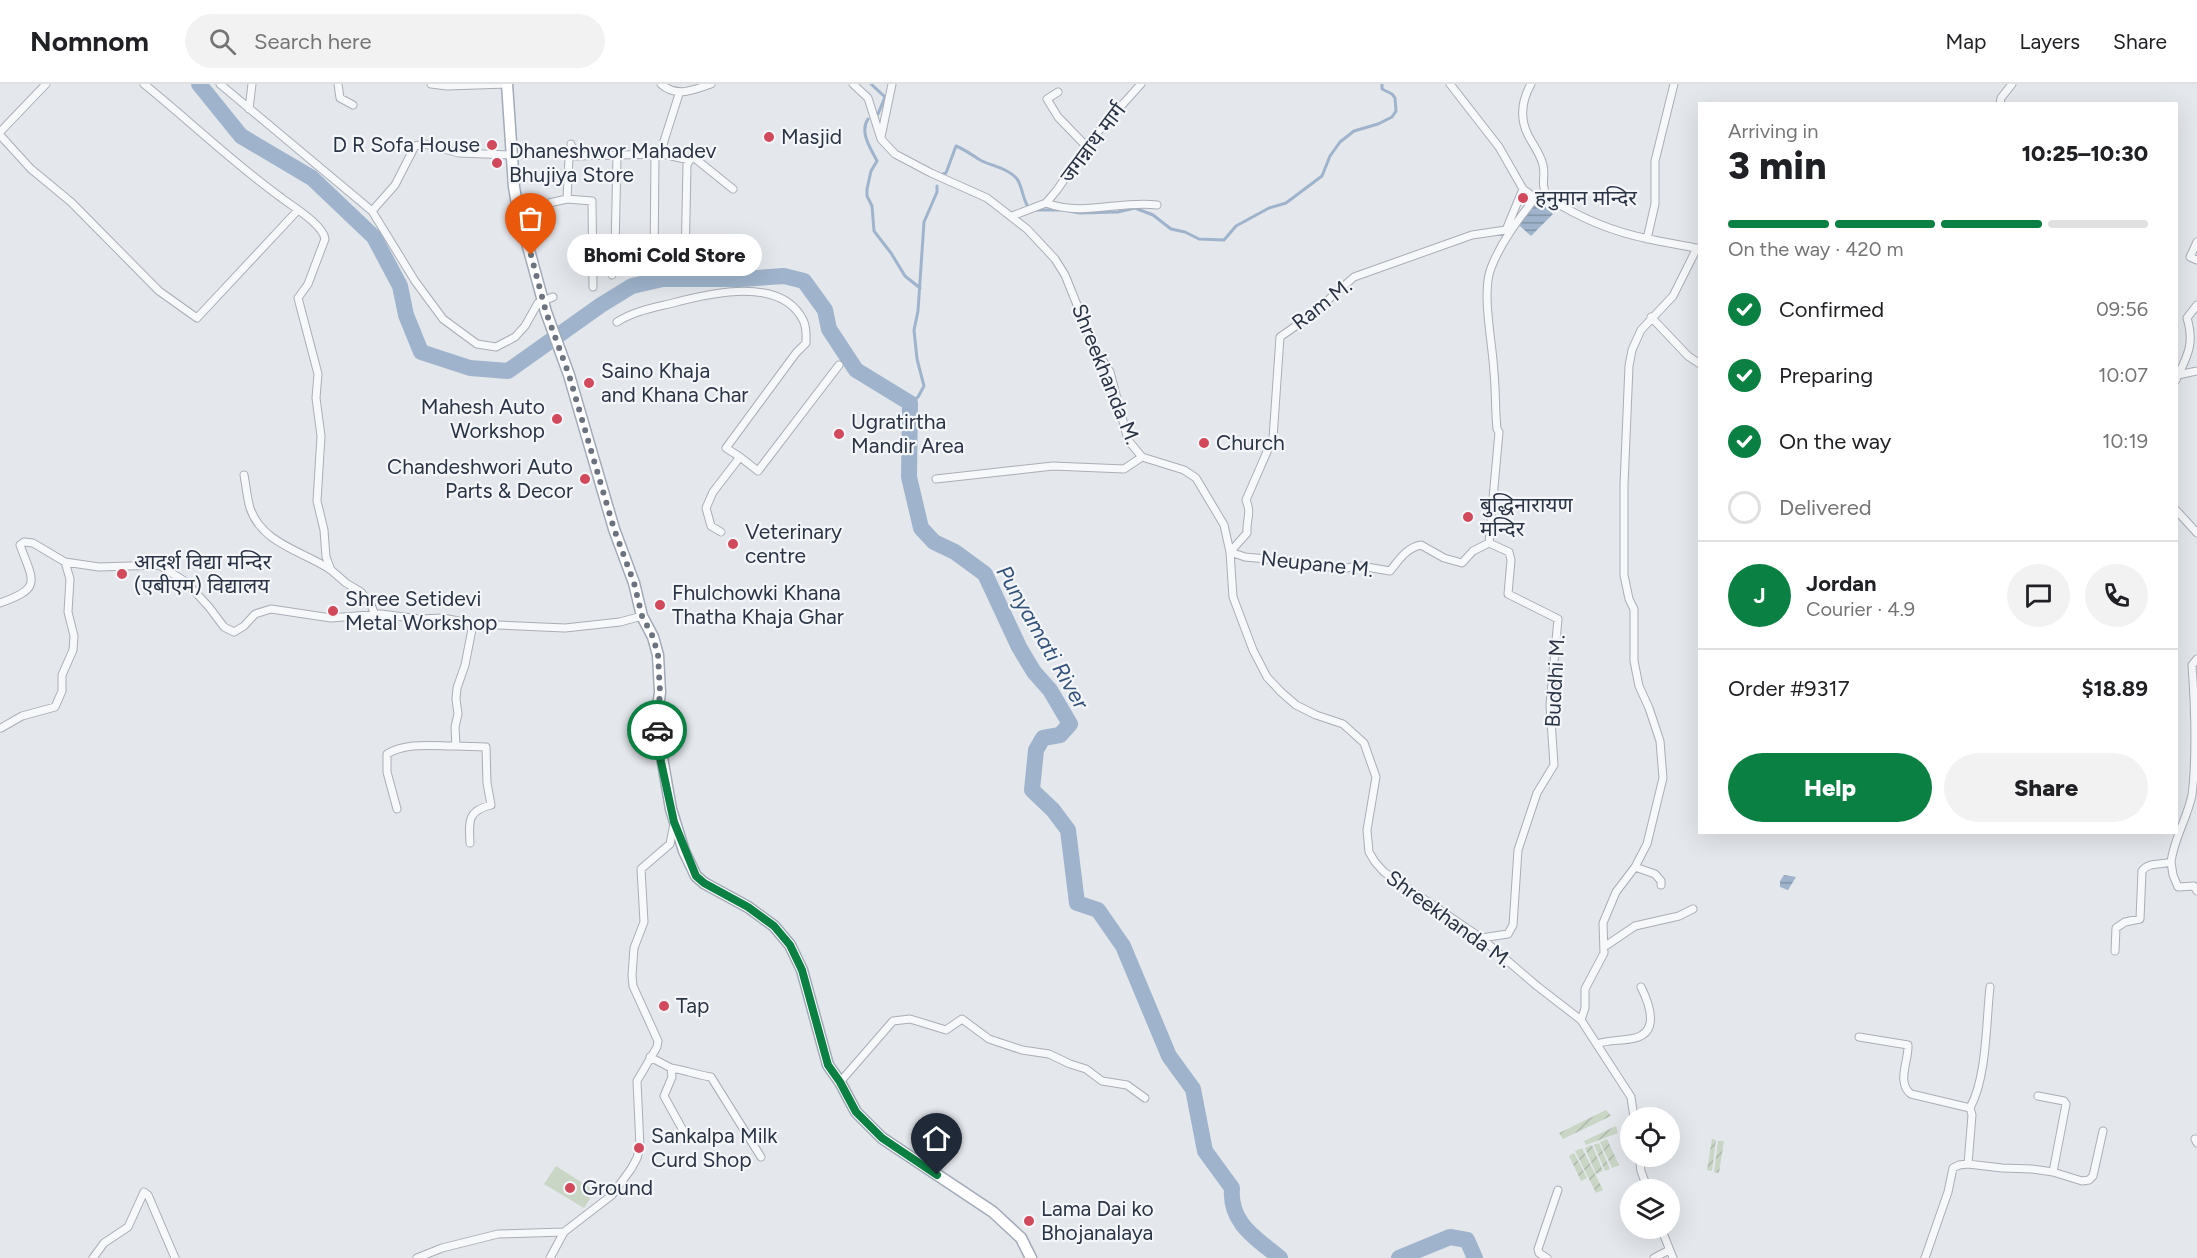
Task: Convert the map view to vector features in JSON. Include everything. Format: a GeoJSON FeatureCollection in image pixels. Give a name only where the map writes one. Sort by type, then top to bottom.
{"type":"FeatureCollection","features":[{"type":"Feature","properties":{"kind":"main road"},"geometry":{"type":"LineString","coordinates":[[507,84],[514,187],[518,210],[642,616],[653,637],[658,655],[660,692],[656,723],[661,762],[674,822],[696,876],[704,883],[748,907],[774,926],[790,945],[802,970],[828,1065],[856,1112],[882,1138],[993,1212],[1021,1238],[1030,1258]]}},
{"type":"Feature","properties":{"kind":"street"},"geometry":{"type":"LineString","coordinates":[[46,84],[0,133],[31,169],[71,202],[159,291],[197,318],[298,210]]}},
{"type":"Feature","properties":{"kind":"street"},"geometry":{"type":"LineString","coordinates":[[144,84],[324,233],[325,239],[308,284],[298,298],[318,374],[316,412],[321,436],[317,501],[324,530],[326,557],[331,570]]}},
{"type":"Feature","properties":{"kind":"street"},"geometry":{"type":"LineString","coordinates":[[220,84],[372,211],[415,281],[443,319],[477,344],[496,347],[514,337],[525,326],[538,303],[547,303]]}},
{"type":"Feature","properties":{"kind":"street"},"geometry":{"type":"LineString","coordinates":[[249,109],[252,84]]}},
{"type":"Feature","properties":{"kind":"street"},"geometry":{"type":"LineString","coordinates":[[338,84],[340,98],[353,105]]}},
{"type":"Feature","properties":{"kind":"street"},"geometry":{"type":"LineString","coordinates":[[431,84],[447,86],[507,84]]}},
{"type":"Feature","properties":{"kind":"street"},"geometry":{"type":"LineString","coordinates":[[661,84],[679,94],[711,84]]}},
{"type":"Feature","properties":{"kind":"street"},"geometry":{"type":"LineString","coordinates":[[853,84],[868,98],[881,140]]}},
{"type":"Feature","properties":{"kind":"street"},"geometry":{"type":"LineString","coordinates":[[881,140],[892,84]]}},
{"type":"Feature","properties":{"kind":"street","name":"जगन्नाथ मार्ग"},"geometry":{"type":"LineString","coordinates":[[1046,203],[1087,147],[1141,84]]}},
{"type":"Feature","properties":{"kind":"street"},"geometry":{"type":"LineString","coordinates":[[1450,84],[1499,147],[1523,189],[1535,198],[1547,198],[1584,219],[1647,239],[1698,248],[1673,296],[1641,330],[1632,350],[1627,384],[1624,575],[1629,599],[1634,609],[1634,661],[1637,678],[1660,741],[1663,778],[1647,844],[1635,867],[1616,892],[1603,923],[1604,947],[1600,962],[1585,989],[1585,1008],[1581,1020]]}},
{"type":"Feature","properties":{"kind":"street"},"geometry":{"type":"LineString","coordinates":[[1531,84],[1523,102],[1523,120],[1527,134],[1544,167],[1542,187],[1547,198]]}},
{"type":"Feature","properties":{"kind":"street"},"geometry":{"type":"LineString","coordinates":[[1647,239],[1654,204],[1655,161],[1674,84]]}},
{"type":"Feature","properties":{"kind":"street"},"geometry":{"type":"LineString","coordinates":[[2001,102],[2012,84]]}},
{"type":"Feature","properties":{"kind":"street"},"geometry":{"type":"LineString","coordinates":[[1058,92],[1047,99],[1058,117],[1087,147]]}},
{"type":"Feature","properties":{"kind":"street"},"geometry":{"type":"LineString","coordinates":[[654,268],[658,154],[679,94]]}},
{"type":"Feature","properties":{"kind":"street","name":"Shreekhanda M."},"geometry":{"type":"LineString","coordinates":[[881,140],[895,154],[987,198],[1014,215],[1055,259],[1065,275],[1094,347],[1110,372],[1128,440],[1142,458],[1184,470],[1196,478],[1224,525],[1230,552],[1233,597],[1253,650],[1267,677],[1296,705],[1343,724],[1364,742],[1376,777],[1367,830],[1370,852],[1375,862],[1384,872],[1481,938],[1581,1020],[1631,1097],[1632,1107]]}},
{"type":"Feature","properties":{"kind":"street"},"geometry":{"type":"LineString","coordinates":[[372,211],[395,185],[415,146],[425,144],[459,153],[513,155]]}},
{"type":"Feature","properties":{"kind":"street"},"geometry":{"type":"LineString","coordinates":[[571,144],[574,156]]}},
{"type":"Feature","properties":{"kind":"street"},"geometry":{"type":"LineString","coordinates":[[567,199],[569,157],[658,154],[690,160]]}},
{"type":"Feature","properties":{"kind":"street"},"geometry":{"type":"LineString","coordinates":[[612,275],[615,250],[617,155]]}},
{"type":"Feature","properties":{"kind":"street"},"geometry":{"type":"LineString","coordinates":[[685,265],[687,165],[692,156],[733,189]]}},
{"type":"Feature","properties":{"kind":"street","name":"Ram M."},"geometry":{"type":"LineString","coordinates":[[1230,552],[1247,533],[1251,511],[1246,500],[1273,438],[1280,337],[1310,316],[1354,277],[1472,235],[1506,230],[1523,189]]}},
{"type":"Feature","properties":{"kind":"street"},"geometry":{"type":"LineString","coordinates":[[1489,543],[1499,432],[1494,401],[1488,298],[1490,270],[1508,233],[1535,198]]}},
{"type":"Feature","properties":{"kind":"street"},"geometry":{"type":"LineString","coordinates":[[518,210],[567,199],[592,201],[593,287]]}},
{"type":"Feature","properties":{"kind":"street"},"geometry":{"type":"LineString","coordinates":[[1014,215],[1046,203],[1058,207],[1089,208],[1110,208],[1144,203],[1158,205]]}},
{"type":"Feature","properties":{"kind":"street"},"geometry":{"type":"LineString","coordinates":[[2197,242],[2190,257],[2197,260]]}},
{"type":"Feature","properties":{"kind":"street"},"geometry":{"type":"LineString","coordinates":[[617,322],[630,314],[705,295],[760,291],[780,297],[795,308],[804,322],[806,343],[796,353],[726,448],[758,471],[839,365]]}},
{"type":"Feature","properties":{"kind":"street"},"geometry":{"type":"LineString","coordinates":[[2178,375],[2187,358],[2192,341],[2187,318],[2197,305]]}},
{"type":"Feature","properties":{"kind":"street"},"geometry":{"type":"LineString","coordinates":[[1651,317],[1688,356],[1698,363]]}},
{"type":"Feature","properties":{"kind":"street"},"geometry":{"type":"LineString","coordinates":[[2178,377],[2197,371]]}},
{"type":"Feature","properties":{"kind":"street"},"geometry":{"type":"LineString","coordinates":[[721,532],[711,526],[706,508],[713,492],[740,457]]}},
{"type":"Feature","properties":{"kind":"street"},"geometry":{"type":"LineString","coordinates":[[936,478],[1053,466],[1124,469],[1142,458]]}},
{"type":"Feature","properties":{"kind":"street"},"geometry":{"type":"LineString","coordinates":[[244,475],[250,508],[266,533],[285,546],[331,570],[361,592],[375,615]]}},
{"type":"Feature","properties":{"kind":"street"},"geometry":{"type":"LineString","coordinates":[[2178,512],[2197,533]]}},
{"type":"Feature","properties":{"kind":"street"},"geometry":{"type":"LineString","coordinates":[[0,603],[22,594],[30,587],[31,572],[20,545],[24,542],[33,543],[65,562],[99,567],[159,565],[186,582],[210,607],[224,627],[234,632],[244,626],[255,614],[272,609],[331,618],[375,615],[419,619],[443,618],[473,624],[565,628],[620,622],[642,616]]}},
{"type":"Feature","properties":{"kind":"street","name":"Neupane M."},"geometry":{"type":"LineString","coordinates":[[1230,552],[1245,557],[1289,561],[1313,566],[1346,568],[1361,566],[1390,571],[1405,552],[1415,546],[1421,545],[1444,558],[1462,563],[1473,551],[1489,543]]}},
{"type":"Feature","properties":{"kind":"street","name":"Buddhi M."},"geometry":{"type":"LineString","coordinates":[[1481,938],[1508,934],[1513,925],[1518,850],[1538,793],[1554,765],[1550,705],[1558,619],[1508,594],[1511,560],[1509,552],[1489,543]]}},
{"type":"Feature","properties":{"kind":"street"},"geometry":{"type":"LineString","coordinates":[[1,728],[22,716],[55,707],[62,691],[62,675],[74,643],[68,612],[70,579],[65,562]]}},
{"type":"Feature","properties":{"kind":"street"},"geometry":{"type":"LineString","coordinates":[[456,746],[457,688],[465,665],[473,624]]}},
{"type":"Feature","properties":{"kind":"street"},"geometry":{"type":"LineString","coordinates":[[2178,833],[2194,798],[2196,708],[2192,665],[2197,658]]}},
{"type":"Feature","properties":{"kind":"street"},"geometry":{"type":"LineString","coordinates":[[397,809],[387,772],[387,754],[420,745],[486,747],[487,783],[491,805],[479,808],[473,813],[469,828],[470,843]]}},
{"type":"Feature","properties":{"kind":"street"},"geometry":{"type":"LineString","coordinates":[[550,1258],[564,1232],[612,1195],[638,1158],[640,1147],[637,1081],[657,1047],[658,1041],[633,986],[634,948],[644,922],[640,869],[670,844],[674,822]]}},
{"type":"Feature","properties":{"kind":"street"},"geometry":{"type":"LineString","coordinates":[[2177,834],[2171,862],[2173,875],[2178,887],[2196,887]]}},
{"type":"Feature","properties":{"kind":"street"},"geometry":{"type":"LineString","coordinates":[[2115,951],[2116,928],[2125,922],[2140,919],[2142,871],[2145,867],[2171,862]]}},
{"type":"Feature","properties":{"kind":"street"},"geometry":{"type":"LineString","coordinates":[[1635,867],[1655,874],[1661,881],[1661,885]]}},
{"type":"Feature","properties":{"kind":"street"},"geometry":{"type":"LineString","coordinates":[[1604,947],[1635,926],[1687,913],[1693,909]]}},
{"type":"Feature","properties":{"kind":"street"},"geometry":{"type":"LineString","coordinates":[[1597,1044],[1630,1039],[1646,1031],[1652,1014],[1641,987]]}},
{"type":"Feature","properties":{"kind":"street"},"geometry":{"type":"LineString","coordinates":[[1968,1164],[1972,1115],[1970,1108],[1980,1079],[1990,987]]}},
{"type":"Feature","properties":{"kind":"street"},"geometry":{"type":"LineString","coordinates":[[840,1082],[892,1021],[910,1019],[946,1030],[962,1019],[989,1039],[1022,1050],[1049,1054],[1086,1069],[1102,1081],[1127,1085],[1145,1098]]}},
{"type":"Feature","properties":{"kind":"street"},"geometry":{"type":"LineString","coordinates":[[1859,1037],[1908,1045],[1903,1083],[1905,1090],[1911,1094],[1970,1108]]}},
{"type":"Feature","properties":{"kind":"street"},"geometry":{"type":"LineString","coordinates":[[650,1057],[671,1068],[693,1071],[701,1076],[711,1077],[761,1157]]}},
{"type":"Feature","properties":{"kind":"street"},"geometry":{"type":"LineString","coordinates":[[671,1068],[672,1077],[664,1096],[685,1134]]}},
{"type":"Feature","properties":{"kind":"street"},"geometry":{"type":"LineString","coordinates":[[2038,1096],[2055,1098],[2066,1104],[2053,1172]]}},
{"type":"Feature","properties":{"kind":"street"},"geometry":{"type":"LineString","coordinates":[[1925,1258],[1948,1192],[1950,1173],[1953,1168],[1968,1164],[2053,1172],[2089,1180],[2093,1176],[2103,1131]]}},
{"type":"Feature","properties":{"kind":"street"},"geometry":{"type":"LineString","coordinates":[[1547,1258],[1539,1253],[1538,1249],[1558,1190]]}},
{"type":"Feature","properties":{"kind":"street"},"geometry":{"type":"LineString","coordinates":[[93,1258],[104,1243],[128,1227],[144,1192],[148,1195],[175,1258]]}},
{"type":"Feature","properties":{"kind":"street"},"geometry":{"type":"LineString","coordinates":[[417,1258],[442,1248],[498,1234],[564,1232]]}},
{"type":"Feature","properties":{"kind":"street"},"geometry":{"type":"LineString","coordinates":[[1664,1239],[1673,1258]]}},
{"type":"Feature","properties":{"kind":"street"},"geometry":{"type":"LineString","coordinates":[[1654,1258],[1668,1250]]}},
{"type":"Feature","properties":{"kind":"green space"},"geometry":{"type":"Polygon","coordinates":[[[1606,1110],[1611,1116],[1563,1139],[1559,1133],[1606,1110]]]}},
{"type":"Feature","properties":{"kind":"green space"},"geometry":{"type":"Polygon","coordinates":[[[1616,1126],[1618,1133],[1586,1145],[1584,1141],[1616,1126]]]}},
{"type":"Feature","properties":{"kind":"green space"},"geometry":{"type":"Polygon","coordinates":[[[1607,1139],[1619,1165],[1612,1168],[1600,1142],[1607,1139]]]}},
{"type":"Feature","properties":{"kind":"green space"},"geometry":{"type":"Polygon","coordinates":[[[1712,1139],[1716,1140],[1712,1171],[1707,1170],[1712,1139]]]}},
{"type":"Feature","properties":{"kind":"green space"},"geometry":{"type":"Polygon","coordinates":[[[1718,1141],[1724,1141],[1719,1173],[1714,1172],[1718,1141]]]}},
{"type":"Feature","properties":{"kind":"green space"},"geometry":{"type":"Polygon","coordinates":[[[1599,1143],[1610,1169],[1605,1171],[1594,1145],[1599,1143]]]}},
{"type":"Feature","properties":{"kind":"green space"},"geometry":{"type":"Polygon","coordinates":[[[1592,1145],[1603,1171],[1596,1174],[1585,1148],[1592,1145]]]}},
{"type":"Feature","properties":{"kind":"green space"},"geometry":{"type":"Polygon","coordinates":[[[1582,1148],[1603,1190],[1596,1193],[1575,1151],[1582,1148]]]}},
{"type":"Feature","properties":{"kind":"green space"},"geometry":{"type":"Polygon","coordinates":[[[1574,1153],[1587,1178],[1581,1181],[1569,1156],[1574,1153]]]}},
{"type":"Feature","properties":{"kind":"green space","name":"Ground"},"geometry":{"type":"Polygon","coordinates":[[[556,1166],[595,1191],[584,1208],[544,1184],[556,1166]]]}},
{"type":"Feature","properties":{"kind":"water"},"geometry":{"type":"Polygon","coordinates":[[[1538,200],[1553,214],[1531,236],[1520,226],[1519,220],[1538,200]]]}},
{"type":"Feature","properties":{"kind":"water"},"geometry":{"type":"Polygon","coordinates":[[[1784,875],[1796,877],[1788,890],[1780,887],[1780,881],[1784,875]]]}},
{"type":"Feature","properties":{"kind":"waterway","name":"Punyamati River"},"geometry":{"type":"LineString","coordinates":[[199,84],[241,136],[312,178],[374,237],[400,286],[406,315],[421,352],[470,368],[508,371],[601,305],[632,286],[663,279],[741,279],[784,276],[804,281],[825,310],[829,329],[856,370],[910,403],[909,477],[921,528],[934,542],[955,552],[985,574],[1019,647],[1034,672],[1050,690],[1070,724],[1060,735],[1043,738],[1036,750],[1032,790],[1053,810],[1068,830],[1077,903],[1098,910],[1123,946],[1169,1056],[1193,1089],[1205,1151],[1232,1188],[1235,1211],[1246,1229],[1280,1258]]}},
{"type":"Feature","properties":{"kind":"waterway"},"geometry":{"type":"LineString","coordinates":[[871,84],[885,97],[878,114]]}},
{"type":"Feature","properties":{"kind":"waterway"},"geometry":{"type":"LineString","coordinates":[[1069,211],[1118,212],[1135,208],[1153,215],[1171,229],[1185,232],[1199,239],[1224,240],[1236,226],[1269,208],[1286,203],[1322,176],[1330,156],[1340,142],[1354,131],[1392,117],[1396,111],[1395,98],[1382,89],[1382,84]]}},
{"type":"Feature","properties":{"kind":"waterway"},"geometry":{"type":"LineString","coordinates":[[868,119],[865,135],[877,161],[871,171],[867,189],[867,196],[872,206],[874,231],[905,276],[920,288]]}},
{"type":"Feature","properties":{"kind":"waterway"},"geometry":{"type":"LineString","coordinates":[[943,174],[946,173],[956,146],[1014,176],[1019,182],[1030,210],[1060,210]]}},
{"type":"Feature","properties":{"kind":"waterway"},"geometry":{"type":"LineString","coordinates":[[910,403],[918,397],[924,386],[917,359],[914,330],[918,311],[924,222],[937,192],[937,186]]}},
{"type":"Feature","properties":{"kind":"waterway","name":"Punyamati River"},"geometry":{"type":"LineString","coordinates":[[1399,1258],[1450,1237],[1467,1240],[1475,1258]]}},
{"type":"Feature","properties":{"kind":"way so far"},"geometry":{"type":"LineString","coordinates":[[531,255],[546,312],[569,375],[614,529],[634,583],[642,616],[653,637],[658,655],[660,692],[657,730]]}},
{"type":"Feature","properties":{"kind":"place","name":"Masjid"},"geometry":{"type":"Point","coordinates":[769,137]}},
{"type":"Feature","properties":{"kind":"place","name":"D R Sofa House"},"geometry":{"type":"Point","coordinates":[492,145]}},
{"type":"Feature","properties":{"kind":"place","name":"Dhaneshwor Mahadev Bhujiya Store"},"geometry":{"type":"Point","coordinates":[497,163]}},
{"type":"Feature","properties":{"kind":"place","name":"हनुमान मन्दिर"},"geometry":{"type":"Point","coordinates":[1523,198]}},
{"type":"Feature","properties":{"kind":"place","name":"Bhomi Cold Store"},"geometry":{"type":"Point","coordinates":[531,255]}},
{"type":"Feature","properties":{"kind":"place","name":"Saino Khaja and Khana Char"},"geometry":{"type":"Point","coordinates":[589,383]}},
{"type":"Feature","properties":{"kind":"place","name":"Mahesh Auto Workshop"},"geometry":{"type":"Point","coordinates":[557,419]}},
{"type":"Feature","properties":{"kind":"place","name":"Ugratirtha Mandir Area"},"geometry":{"type":"Point","coordinates":[839,434]}},
{"type":"Feature","properties":{"kind":"place","name":"Church"},"geometry":{"type":"Point","coordinates":[1204,443]}},
{"type":"Feature","properties":{"kind":"place","name":"Chandeshwori Auto Parts & Decor"},"geometry":{"type":"Point","coordinates":[585,479]}},
{"type":"Feature","properties":{"kind":"place","name":"बुद्धिनारायण मन्दिर"},"geometry":{"type":"Point","coordinates":[1468,517]}},
{"type":"Feature","properties":{"kind":"place","name":"Veterinary centre"},"geometry":{"type":"Point","coordinates":[733,544]}},
{"type":"Feature","properties":{"kind":"place","name":"आदर्श विद्या मन्दिर (एबीएम) विद्यालय"},"geometry":{"type":"Point","coordinates":[122,574]}},
{"type":"Feature","properties":{"kind":"place","name":"Fhulchowki Khana Thatha Khaja Ghar"},"geometry":{"type":"Point","coordinates":[660,605]}},
{"type":"Feature","properties":{"kind":"place","name":"Shree Setidevi Metal Workshop"},"geometry":{"type":"Point","coordinates":[333,611]}},
{"type":"Feature","properties":{"kind":"place","name":"Tap"},"geometry":{"type":"Point","coordinates":[664,1006]}},
{"type":"Feature","properties":{"kind":"place","name":"Sankalpa Milk Curd Shop"},"geometry":{"type":"Point","coordinates":[639,1148]}},
{"type":"Feature","properties":{"kind":"place","name":"Ground"},"geometry":{"type":"Point","coordinates":[570,1188]}},
{"type":"Feature","properties":{"kind":"place","name":"Lama Dai ko Bhojanalaya"},"geometry":{"type":"Point","coordinates":[1029,1221]}},
{"type":"Feature","properties":{"kind":"route"},"geometry":{"type":"LineString","coordinates":[[657,730],[661,762],[674,822],[696,876],[704,883],[748,907],[774,926],[790,945],[802,970],[813,1018],[828,1065],[856,1112],[882,1138],[937,1175]]}}]}
